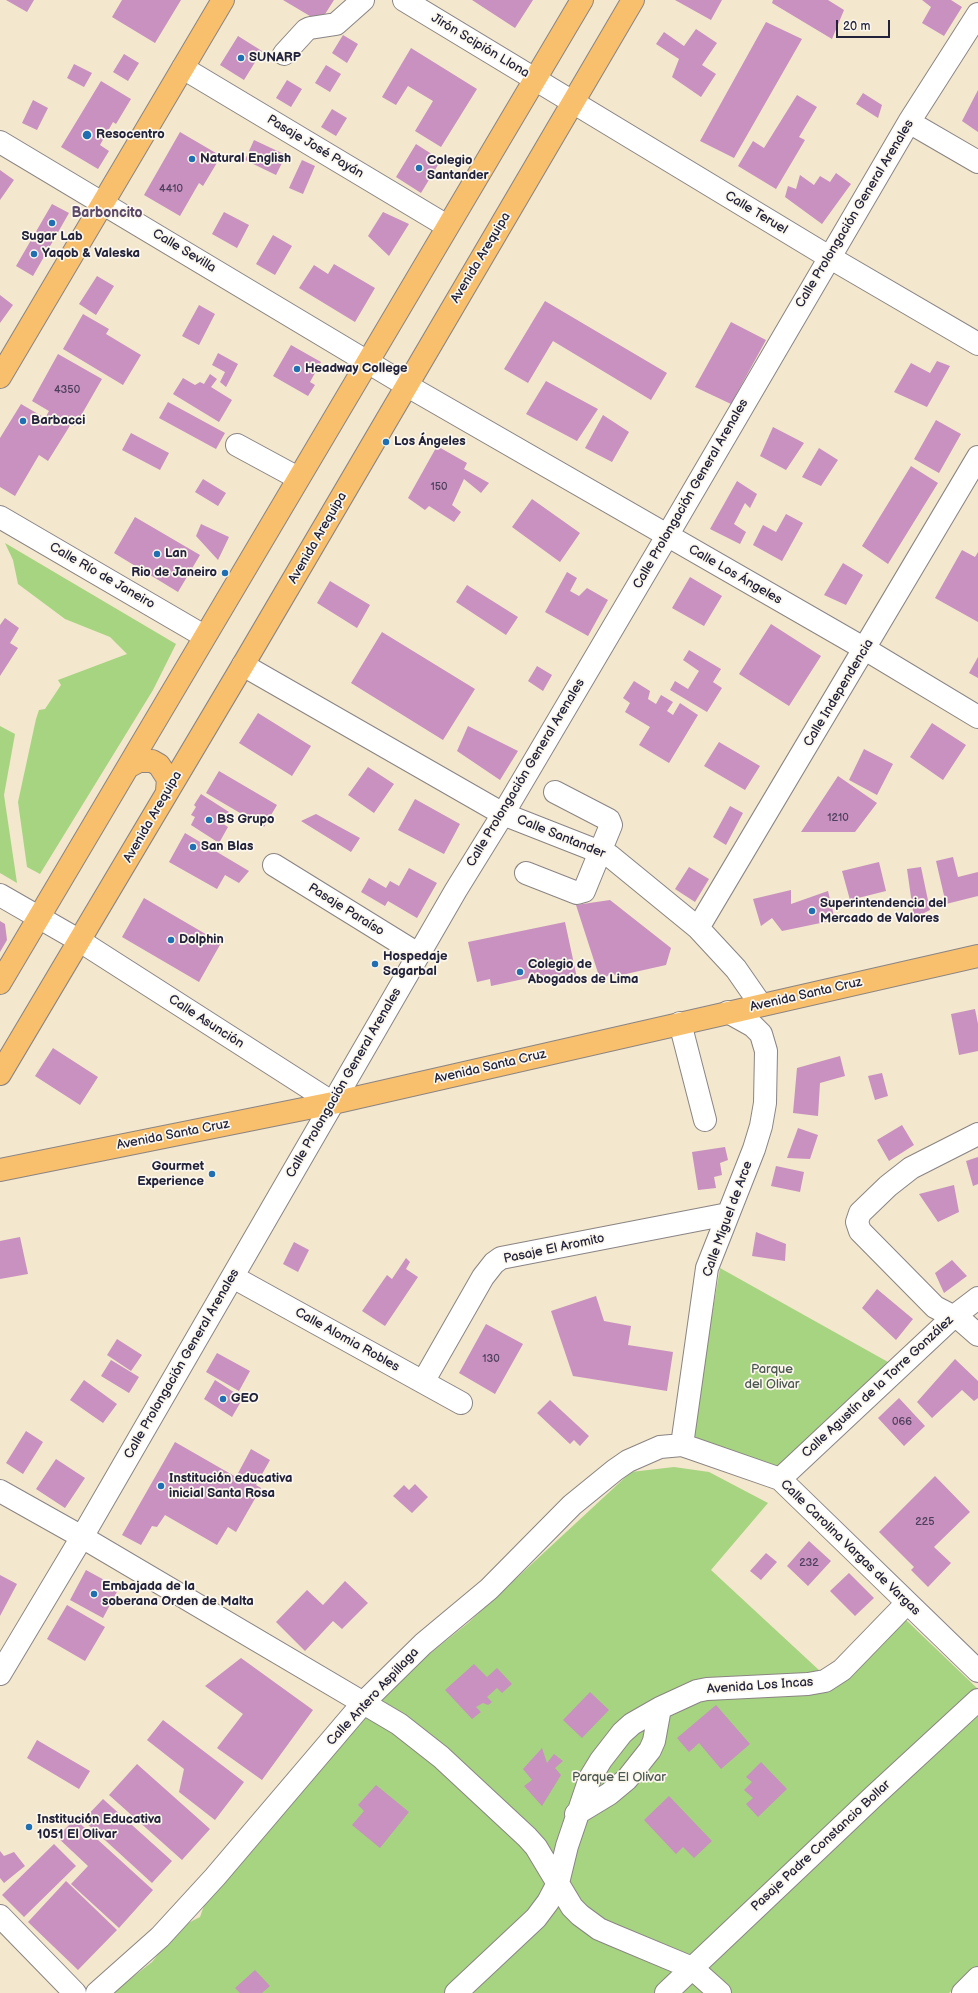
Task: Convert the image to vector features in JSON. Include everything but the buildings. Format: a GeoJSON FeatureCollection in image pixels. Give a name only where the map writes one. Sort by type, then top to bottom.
{"type":"FeatureCollection","features":[{"type":"Feature","properties":{"kind":"main road"},"geometry":{"type":"LineString","coordinates":[[0,377],[223,0]]}},
{"type":"Feature","properties":{"kind":"main road"},"geometry":{"type":"LineString","coordinates":[[0,983],[204,636],[582,0]]}},
{"type":"Feature","properties":{"kind":"main road","name":"Avenida Arequipa"},"geometry":{"type":"LineString","coordinates":[[0,1074],[80,942],[167,791],[243,665],[633,0]]}},
{"type":"Feature","properties":{"kind":"main road"},"geometry":{"type":"LineString","coordinates":[[128,767],[139,761],[152,761],[159,765],[168,779],[167,791]]}},
{"type":"Feature","properties":{"kind":"main road","name":"Avenida Santa Cruz"},"geometry":{"type":"LineString","coordinates":[[0,1170],[333,1103],[978,956]]}},
{"type":"Feature","properties":{"kind":"street"},"geometry":{"type":"LineString","coordinates":[[284,54],[306,30],[336,24],[363,0]]}},
{"type":"Feature","properties":{"kind":"street","name":"Jirón Scipión Llona"},"geometry":{"type":"LineString","coordinates":[[404,0],[535,80]]}},
{"type":"Feature","properties":{"kind":"street","name":"Calle Prolongación General Arenales"},"geometry":{"type":"LineString","coordinates":[[0,1674],[82,1537],[418,954],[503,814],[909,122],[978,14]]}},
{"type":"Feature","properties":{"kind":"street","name":"Pasaje José Payán"},"geometry":{"type":"LineString","coordinates":[[183,68],[447,226]]}},
{"type":"Feature","properties":{"kind":"street","name":"Calle Teruel"},"geometry":{"type":"LineString","coordinates":[[535,80],[574,102],[829,257],[978,344]]}},
{"type":"Feature","properties":{"kind":"street"},"geometry":{"type":"LineString","coordinates":[[909,122],[978,162]]}},
{"type":"Feature","properties":{"kind":"street","name":"Calle Sevilla"},"geometry":{"type":"LineString","coordinates":[[0,142],[367,362]]}},
{"type":"Feature","properties":{"kind":"street","name":"Calle Los Ángeles"},"geometry":{"type":"LineString","coordinates":[[367,362],[865,649],[978,717]]}},
{"type":"Feature","properties":{"kind":"street"},"geometry":{"type":"LineString","coordinates":[[237,445],[298,478]]}},
{"type":"Feature","properties":{"kind":"street","name":"Calle Independencia"},"geometry":{"type":"LineString","coordinates":[[698,928],[978,457]]}},
{"type":"Feature","properties":{"kind":"street","name":"Calle Río de Janeiro"},"geometry":{"type":"LineString","coordinates":[[0,516],[204,636]]}},
{"type":"Feature","properties":{"kind":"street","name":"Calle Santander"},"geometry":{"type":"LineString","coordinates":[[243,665],[503,814],[610,856],[698,928],[736,969],[760,1005]]}},
{"type":"Feature","properties":{"kind":"street"},"geometry":{"type":"LineString","coordinates":[[526,873],[577,893],[584,891],[611,825],[609,820],[555,792]]}},
{"type":"Feature","properties":{"kind":"street","name":"Pasaje Paraíso"},"geometry":{"type":"LineString","coordinates":[[274,865],[418,954]]}},
{"type":"Feature","properties":{"kind":"street","name":"Calle Asunción"},"geometry":{"type":"LineString","coordinates":[[0,895],[80,942],[333,1103]]}},
{"type":"Feature","properties":{"kind":"street","name":"Calle Miguel de Arce"},"geometry":{"type":"LineString","coordinates":[[682,1445],[705,1281],[712,1256],[754,1149],[761,1126],[765,1103],[766,1051],[761,1034],[753,1026],[728,1012]]}},
{"type":"Feature","properties":{"kind":"street"},"geometry":{"type":"LineString","coordinates":[[680,1023],[705,1120]]}},
{"type":"Feature","properties":{"kind":"street"},"geometry":{"type":"LineString","coordinates":[[978,1134],[911,1168],[888,1186],[860,1213],[856,1222],[860,1231],[935,1307],[971,1328],[978,1335]]}},
{"type":"Feature","properties":{"kind":"street","name":"Pasaje El Aromito"},"geometry":{"type":"LineString","coordinates":[[423,1382],[482,1277],[494,1263],[502,1258],[728,1214]]}},
{"type":"Feature","properties":{"kind":"street","name":"Calle Alomia Robles"},"geometry":{"type":"LineString","coordinates":[[232,1277],[460,1403]]}},
{"type":"Feature","properties":{"kind":"street","name":"Calle Agustín de la Torre González"},"geometry":{"type":"LineString","coordinates":[[780,1479],[953,1317],[978,1298]]}},
{"type":"Feature","properties":{"kind":"street","name":"Calle Carolina Vargas de Vargas"},"geometry":{"type":"LineString","coordinates":[[682,1445],[780,1479],[978,1671]]}},
{"type":"Feature","properties":{"kind":"street","name":"Calle Antero Aspillaga"},"geometry":{"type":"LineString","coordinates":[[97,1993],[170,1926],[215,1877],[364,1702],[423,1644],[489,1589],[572,1505],[615,1470],[628,1461],[660,1447],[682,1445]]}},
{"type":"Feature","properties":{"kind":"street"},"geometry":{"type":"LineString","coordinates":[[0,1491],[82,1537],[364,1702],[419,1737],[516,1825],[536,1847],[572,1908],[593,1925],[613,1935],[692,1968],[720,1993]]}},
{"type":"Feature","properties":{"kind":"street","name":"Avenida Los Incas"},"geometry":{"type":"LineString","coordinates":[[456,1993],[536,1918],[548,1902],[558,1883],[576,1814],[590,1778],[613,1743],[632,1724],[660,1708],[707,1688],[812,1684],[825,1681],[842,1670],[907,1603]]}},
{"type":"Feature","properties":{"kind":"street","name":"Pasaje Padre Constancio Bollar"},"geometry":{"type":"LineString","coordinates":[[666,1993],[874,1796],[978,1700]]}},
{"type":"Feature","properties":{"kind":"street"},"geometry":{"type":"LineString","coordinates":[[576,1814],[609,1794],[627,1779],[650,1750],[654,1741],[660,1708]]}},
{"type":"Feature","properties":{"kind":"street"},"geometry":{"type":"LineString","coordinates":[[0,1916],[75,1993]]}},
{"type":"Feature","properties":{"kind":"street"},"geometry":{"type":"LineString","coordinates":[[963,1993],[978,1978]]}},
{"type":"Feature","properties":{"kind":"green space"},"geometry":{"type":"Polygon","coordinates":[[[5,543],[176,644],[153,690],[40,874],[27,867],[18,802],[39,710],[45,709],[61,685],[58,680],[127,654],[110,637],[65,619],[18,584],[13,560],[5,543]]]}},
{"type":"Feature","properties":{"kind":"green space"},"geometry":{"type":"Polygon","coordinates":[[[0,726],[15,734],[4,795],[17,883],[0,873],[0,726]]]}},
{"type":"Feature","properties":{"kind":"green space","name":"Parque del Olivar"},"geometry":{"type":"Polygon","coordinates":[[[720,1268],[888,1362],[774,1472],[691,1437],[720,1268]]]}},
{"type":"Feature","properties":{"kind":"green space","name":"Parque El Olivar"},"geometry":{"type":"Polygon","coordinates":[[[674,1467],[709,1472],[768,1503],[711,1570],[834,1684],[906,1620],[978,1689],[978,1966],[949,1993],[112,1993],[152,1962],[180,1927],[200,1917],[208,1894],[392,1684],[468,1623],[631,1472],[674,1467]]]}},
{"type":"Feature","properties":{"kind":"place","name":"SUNARP"},"geometry":{"type":"Point","coordinates":[241,58]}},
{"type":"Feature","properties":{"kind":"place","name":"Resocentro"},"geometry":{"type":"Point","coordinates":[87,135]}},
{"type":"Feature","properties":{"kind":"place","name":"Natural English"},"geometry":{"type":"Point","coordinates":[192,159]}},
{"type":"Feature","properties":{"kind":"place","name":"Colegio Santander"},"geometry":{"type":"Point","coordinates":[419,168]}},
{"type":"Feature","properties":{"kind":"place","name":"Sugar Lab"},"geometry":{"type":"Point","coordinates":[52,223]}},
{"type":"Feature","properties":{"kind":"place","name":"Yaqob & Valeska"},"geometry":{"type":"Point","coordinates":[34,254]}},
{"type":"Feature","properties":{"kind":"place","name":"Headway College"},"geometry":{"type":"Point","coordinates":[297,369]}},
{"type":"Feature","properties":{"kind":"place","name":"Barbacci"},"geometry":{"type":"Point","coordinates":[23,421]}},
{"type":"Feature","properties":{"kind":"place","name":"Los Ángeles"},"geometry":{"type":"Point","coordinates":[386,442]}},
{"type":"Feature","properties":{"kind":"place","name":"Lan"},"geometry":{"type":"Point","coordinates":[157,554]}},
{"type":"Feature","properties":{"kind":"place","name":"Rio de Janeiro"},"geometry":{"type":"Point","coordinates":[225,573]}},
{"type":"Feature","properties":{"kind":"place","name":"BS Grupo"},"geometry":{"type":"Point","coordinates":[209,820]}},
{"type":"Feature","properties":{"kind":"place","name":"San Blas"},"geometry":{"type":"Point","coordinates":[193,847]}},
{"type":"Feature","properties":{"kind":"place","name":"Superintendencia del Mercado de Valores"},"geometry":{"type":"Point","coordinates":[812,911]}},
{"type":"Feature","properties":{"kind":"place","name":"Dolphin"},"geometry":{"type":"Point","coordinates":[171,940]}},
{"type":"Feature","properties":{"kind":"place","name":"Hospedaje Sagarbal"},"geometry":{"type":"Point","coordinates":[375,964]}},
{"type":"Feature","properties":{"kind":"place","name":"Colegio de Abogados de Lima"},"geometry":{"type":"Point","coordinates":[520,972]}},
{"type":"Feature","properties":{"kind":"place","name":"Gourmet Experience"},"geometry":{"type":"Point","coordinates":[212,1174]}},
{"type":"Feature","properties":{"kind":"place","name":"GEO"},"geometry":{"type":"Point","coordinates":[223,1399]}},
{"type":"Feature","properties":{"kind":"place","name":"Institución educativa inicial Santa Rosa"},"geometry":{"type":"Point","coordinates":[161,1486]}},
{"type":"Feature","properties":{"kind":"place","name":"Embajada de la soberana Orden de Malta"},"geometry":{"type":"Point","coordinates":[94,1594]}},
{"type":"Feature","properties":{"kind":"place","name":"Institución Educativa 1051 El Olivar"},"geometry":{"type":"Point","coordinates":[29,1827]}},
{"type":"Feature","properties":{"kind":"district","name":"Barboncito"},"geometry":{"type":"Point","coordinates":[107,213]}}]}
